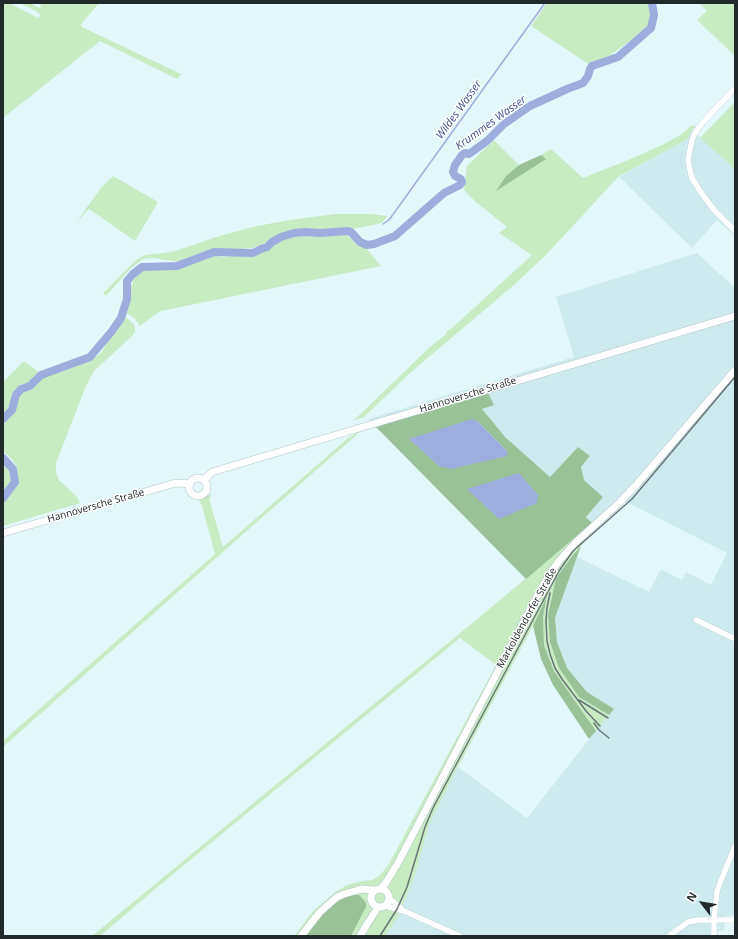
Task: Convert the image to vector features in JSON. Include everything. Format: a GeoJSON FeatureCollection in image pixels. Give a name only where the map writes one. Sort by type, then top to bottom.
{"type":"FeatureCollection","features":[{"type":"Feature","properties":{"kind":"main road","name":"Hannoversche Straße"},"geometry":{"type":"LineString","coordinates":[[3,533],[172,484],[190,484],[195,479],[200,478],[204,480],[212,472],[735,316]]}},
{"type":"Feature","properties":{"kind":"main road","name":"Markoldendorfer Straße"},"geometry":{"type":"LineString","coordinates":[[383,892],[537,596],[559,561],[577,541],[619,503],[637,484],[735,370]]}},
{"type":"Feature","properties":{"kind":"main road"},"geometry":{"type":"LineString","coordinates":[[190,484],[190,490],[193,494],[196,496],[201,496],[207,489],[207,484],[204,480]]}},
{"type":"Feature","properties":{"kind":"main road"},"geometry":{"type":"LineString","coordinates":[[301,936],[314,919],[331,902],[344,894],[362,889],[383,892]]}},
{"type":"Feature","properties":{"kind":"main road"},"geometry":{"type":"LineString","coordinates":[[353,891],[364,894],[377,904],[388,904],[383,892]]}},
{"type":"Feature","properties":{"kind":"main road"},"geometry":{"type":"LineString","coordinates":[[360,936],[377,904],[373,892],[383,892]]}},
{"type":"Feature","properties":{"kind":"street"},"geometry":{"type":"LineString","coordinates":[[735,88],[703,122],[695,133],[688,160],[692,178],[702,194],[715,211],[735,231]]}},
{"type":"Feature","properties":{"kind":"street"},"geometry":{"type":"LineString","coordinates":[[696,620],[735,639]]}},
{"type":"Feature","properties":{"kind":"street"},"geometry":{"type":"LineString","coordinates":[[714,936],[714,920],[718,887],[735,846]]}},
{"type":"Feature","properties":{"kind":"street"},"geometry":{"type":"LineString","coordinates":[[383,892],[404,911]]}},
{"type":"Feature","properties":{"kind":"street"},"geometry":{"type":"LineString","coordinates":[[377,904],[404,911],[460,936]]}},
{"type":"Feature","properties":{"kind":"street"},"geometry":{"type":"LineString","coordinates":[[669,936],[688,922],[699,920],[735,920]]}},
{"type":"Feature","properties":{"kind":"shaded area"},"geometry":{"type":"Polygon","coordinates":[[[692,130],[735,169],[735,236],[717,220],[692,248],[619,177],[688,139],[692,130]]]}},
{"type":"Feature","properties":{"kind":"shaded area"},"geometry":{"type":"Polygon","coordinates":[[[697,253],[735,288],[735,915],[726,916],[724,930],[718,931],[718,936],[385,936],[399,915],[415,875],[429,824],[458,767],[527,818],[613,709],[587,692],[567,668],[557,642],[555,618],[577,557],[649,592],[661,569],[682,580],[686,572],[711,585],[727,553],[619,498],[592,523],[586,517],[603,497],[584,480],[581,467],[590,457],[578,447],[550,477],[504,437],[482,409],[493,405],[488,393],[376,427],[368,419],[574,357],[556,297],[697,253]]]}},
{"type":"Feature","properties":{"kind":"green space"},"geometry":{"type":"Polygon","coordinates":[[[3,3],[9,3],[38,18],[41,15],[20,3],[30,3],[39,8],[42,6],[38,3],[99,3],[83,22],[81,25],[82,27],[181,74],[177,79],[100,41],[3,118],[3,3]]]}},
{"type":"Feature","properties":{"kind":"green space"},"geometry":{"type":"Polygon","coordinates":[[[547,3],[650,3],[652,15],[649,28],[593,67],[531,26],[547,3]]]}},
{"type":"Feature","properties":{"kind":"green space"},"geometry":{"type":"Polygon","coordinates":[[[699,3],[735,3],[735,56],[697,20],[707,11],[699,3]]]}},
{"type":"Feature","properties":{"kind":"green space"},"geometry":{"type":"Polygon","coordinates":[[[735,102],[735,169],[700,138],[735,102]]]}},
{"type":"Feature","properties":{"kind":"green space"},"geometry":{"type":"Polygon","coordinates":[[[696,125],[688,139],[618,177],[547,254],[515,284],[410,373],[364,417],[353,421],[430,347],[446,334],[447,331],[532,255],[499,233],[507,227],[477,203],[464,190],[467,166],[494,140],[519,165],[506,176],[497,190],[545,159],[541,155],[551,149],[583,178],[664,144],[680,135],[691,126],[696,125]]]}},
{"type":"Feature","properties":{"kind":"green space"},"geometry":{"type":"Polygon","coordinates":[[[541,155],[546,159],[496,191],[506,176],[519,165],[541,155]]]}},
{"type":"Feature","properties":{"kind":"green space"},"geometry":{"type":"Polygon","coordinates":[[[113,176],[158,202],[135,241],[89,209],[77,221],[101,188],[113,176]]]}},
{"type":"Feature","properties":{"kind":"green space"},"geometry":{"type":"Polygon","coordinates":[[[335,214],[371,214],[387,216],[382,223],[353,229],[331,231],[301,230],[290,232],[253,248],[202,252],[178,262],[154,258],[143,259],[131,268],[106,296],[103,293],[136,260],[145,255],[175,251],[219,236],[257,226],[335,214]]]}},
{"type":"Feature","properties":{"kind":"green space"},"geometry":{"type":"Polygon","coordinates":[[[300,234],[325,236],[345,234],[359,245],[366,248],[381,266],[161,311],[140,326],[135,319],[127,313],[131,287],[135,276],[142,269],[177,269],[211,255],[222,257],[259,254],[268,250],[275,243],[285,238],[300,234]]]}},
{"type":"Feature","properties":{"kind":"green space"},"geometry":{"type":"Polygon","coordinates":[[[125,317],[134,324],[135,332],[94,371],[86,386],[56,463],[56,472],[59,480],[77,497],[80,503],[3,526],[3,503],[16,486],[18,476],[17,467],[12,459],[3,450],[3,427],[6,420],[12,415],[17,400],[23,391],[30,391],[42,378],[71,368],[97,356],[102,352],[107,342],[125,317]]]}},
{"type":"Feature","properties":{"kind":"green space"},"geometry":{"type":"Polygon","coordinates":[[[24,361],[40,373],[29,383],[21,384],[16,390],[7,410],[3,413],[3,382],[24,361]]]}},
{"type":"Feature","properties":{"kind":"green space"},"geometry":{"type":"Polygon","coordinates":[[[488,393],[494,405],[482,409],[505,437],[550,477],[578,447],[590,456],[581,467],[584,480],[603,497],[586,517],[592,523],[526,579],[376,427],[488,393]],[[477,421],[410,439],[439,466],[507,456],[507,451],[477,421]]]}},
{"type":"Feature","properties":{"kind":"green space"},"geometry":{"type":"Polygon","coordinates":[[[360,432],[3,747],[3,741],[215,554],[202,506],[198,499],[212,494],[209,499],[223,547],[347,438],[360,432]]]}},
{"type":"Feature","properties":{"kind":"green space"},"geometry":{"type":"Polygon","coordinates":[[[3,461],[10,469],[12,481],[3,494],[3,461]]]}},
{"type":"Feature","properties":{"kind":"green space"},"geometry":{"type":"Polygon","coordinates":[[[592,523],[581,546],[556,578],[548,615],[550,642],[559,668],[579,697],[609,715],[596,731],[554,671],[544,645],[543,617],[547,598],[429,824],[415,875],[399,915],[385,936],[351,936],[366,907],[324,912],[305,936],[294,936],[314,910],[337,891],[347,885],[372,880],[379,876],[387,867],[496,665],[460,638],[100,936],[92,936],[482,615],[592,523]]]}},
{"type":"Feature","properties":{"kind":"green space"},"geometry":{"type":"Polygon","coordinates":[[[581,546],[555,618],[557,642],[567,668],[587,692],[614,709],[609,715],[579,697],[559,668],[550,642],[548,615],[556,578],[581,546]]]}},
{"type":"Feature","properties":{"kind":"green space"},"geometry":{"type":"Polygon","coordinates":[[[547,596],[543,617],[544,645],[554,671],[596,731],[589,739],[553,685],[541,659],[533,626],[547,596]]]}},
{"type":"Feature","properties":{"kind":"green space"},"geometry":{"type":"Polygon","coordinates":[[[353,895],[359,895],[366,903],[366,907],[351,936],[305,936],[324,912],[333,904],[353,895]]]}},
{"type":"Feature","properties":{"kind":"water"},"geometry":{"type":"Polygon","coordinates":[[[472,419],[477,421],[507,451],[507,456],[451,469],[439,466],[409,439],[472,419]]]}},
{"type":"Feature","properties":{"kind":"water"},"geometry":{"type":"Polygon","coordinates":[[[519,473],[538,495],[537,503],[499,519],[467,489],[519,473]]]}},
{"type":"Feature","properties":{"kind":"waterway","name":"Wildes Wasser"},"geometry":{"type":"LineString","coordinates":[[383,224],[389,220],[545,3]]}},
{"type":"Feature","properties":{"kind":"waterway","name":"Krummes Wasser"},"geometry":{"type":"LineString","coordinates":[[3,419],[12,410],[16,395],[21,389],[30,386],[41,375],[90,357],[121,318],[127,299],[127,281],[142,267],[177,266],[214,252],[253,253],[267,247],[281,237],[294,233],[348,231],[351,232],[360,242],[367,245],[395,236],[444,193],[460,185],[462,182],[461,179],[455,176],[453,172],[455,165],[462,155],[465,153],[469,154],[487,141],[504,124],[530,106],[583,83],[592,66],[618,57],[651,28],[654,15],[652,3]]}},
{"type":"Feature","properties":{"kind":"waterway","name":"Krummes Wasser"},"geometry":{"type":"LineString","coordinates":[[3,458],[13,469],[15,482],[3,498]]}},
{"type":"Feature","properties":{"kind":"railway"},"geometry":{"type":"LineString","coordinates":[[380,936],[397,909],[407,887],[425,827],[433,808],[559,571],[573,551],[632,499],[735,377]]}},
{"type":"Feature","properties":{"kind":"railway"},"geometry":{"type":"LineString","coordinates":[[550,593],[546,621],[547,641],[555,668],[586,711],[600,726]]}},
{"type":"Feature","properties":{"kind":"railway"},"geometry":{"type":"LineString","coordinates":[[579,700],[608,718]]}},
{"type":"Feature","properties":{"kind":"railway"},"geometry":{"type":"LineString","coordinates":[[594,723],[599,730],[609,738]]}}]}
